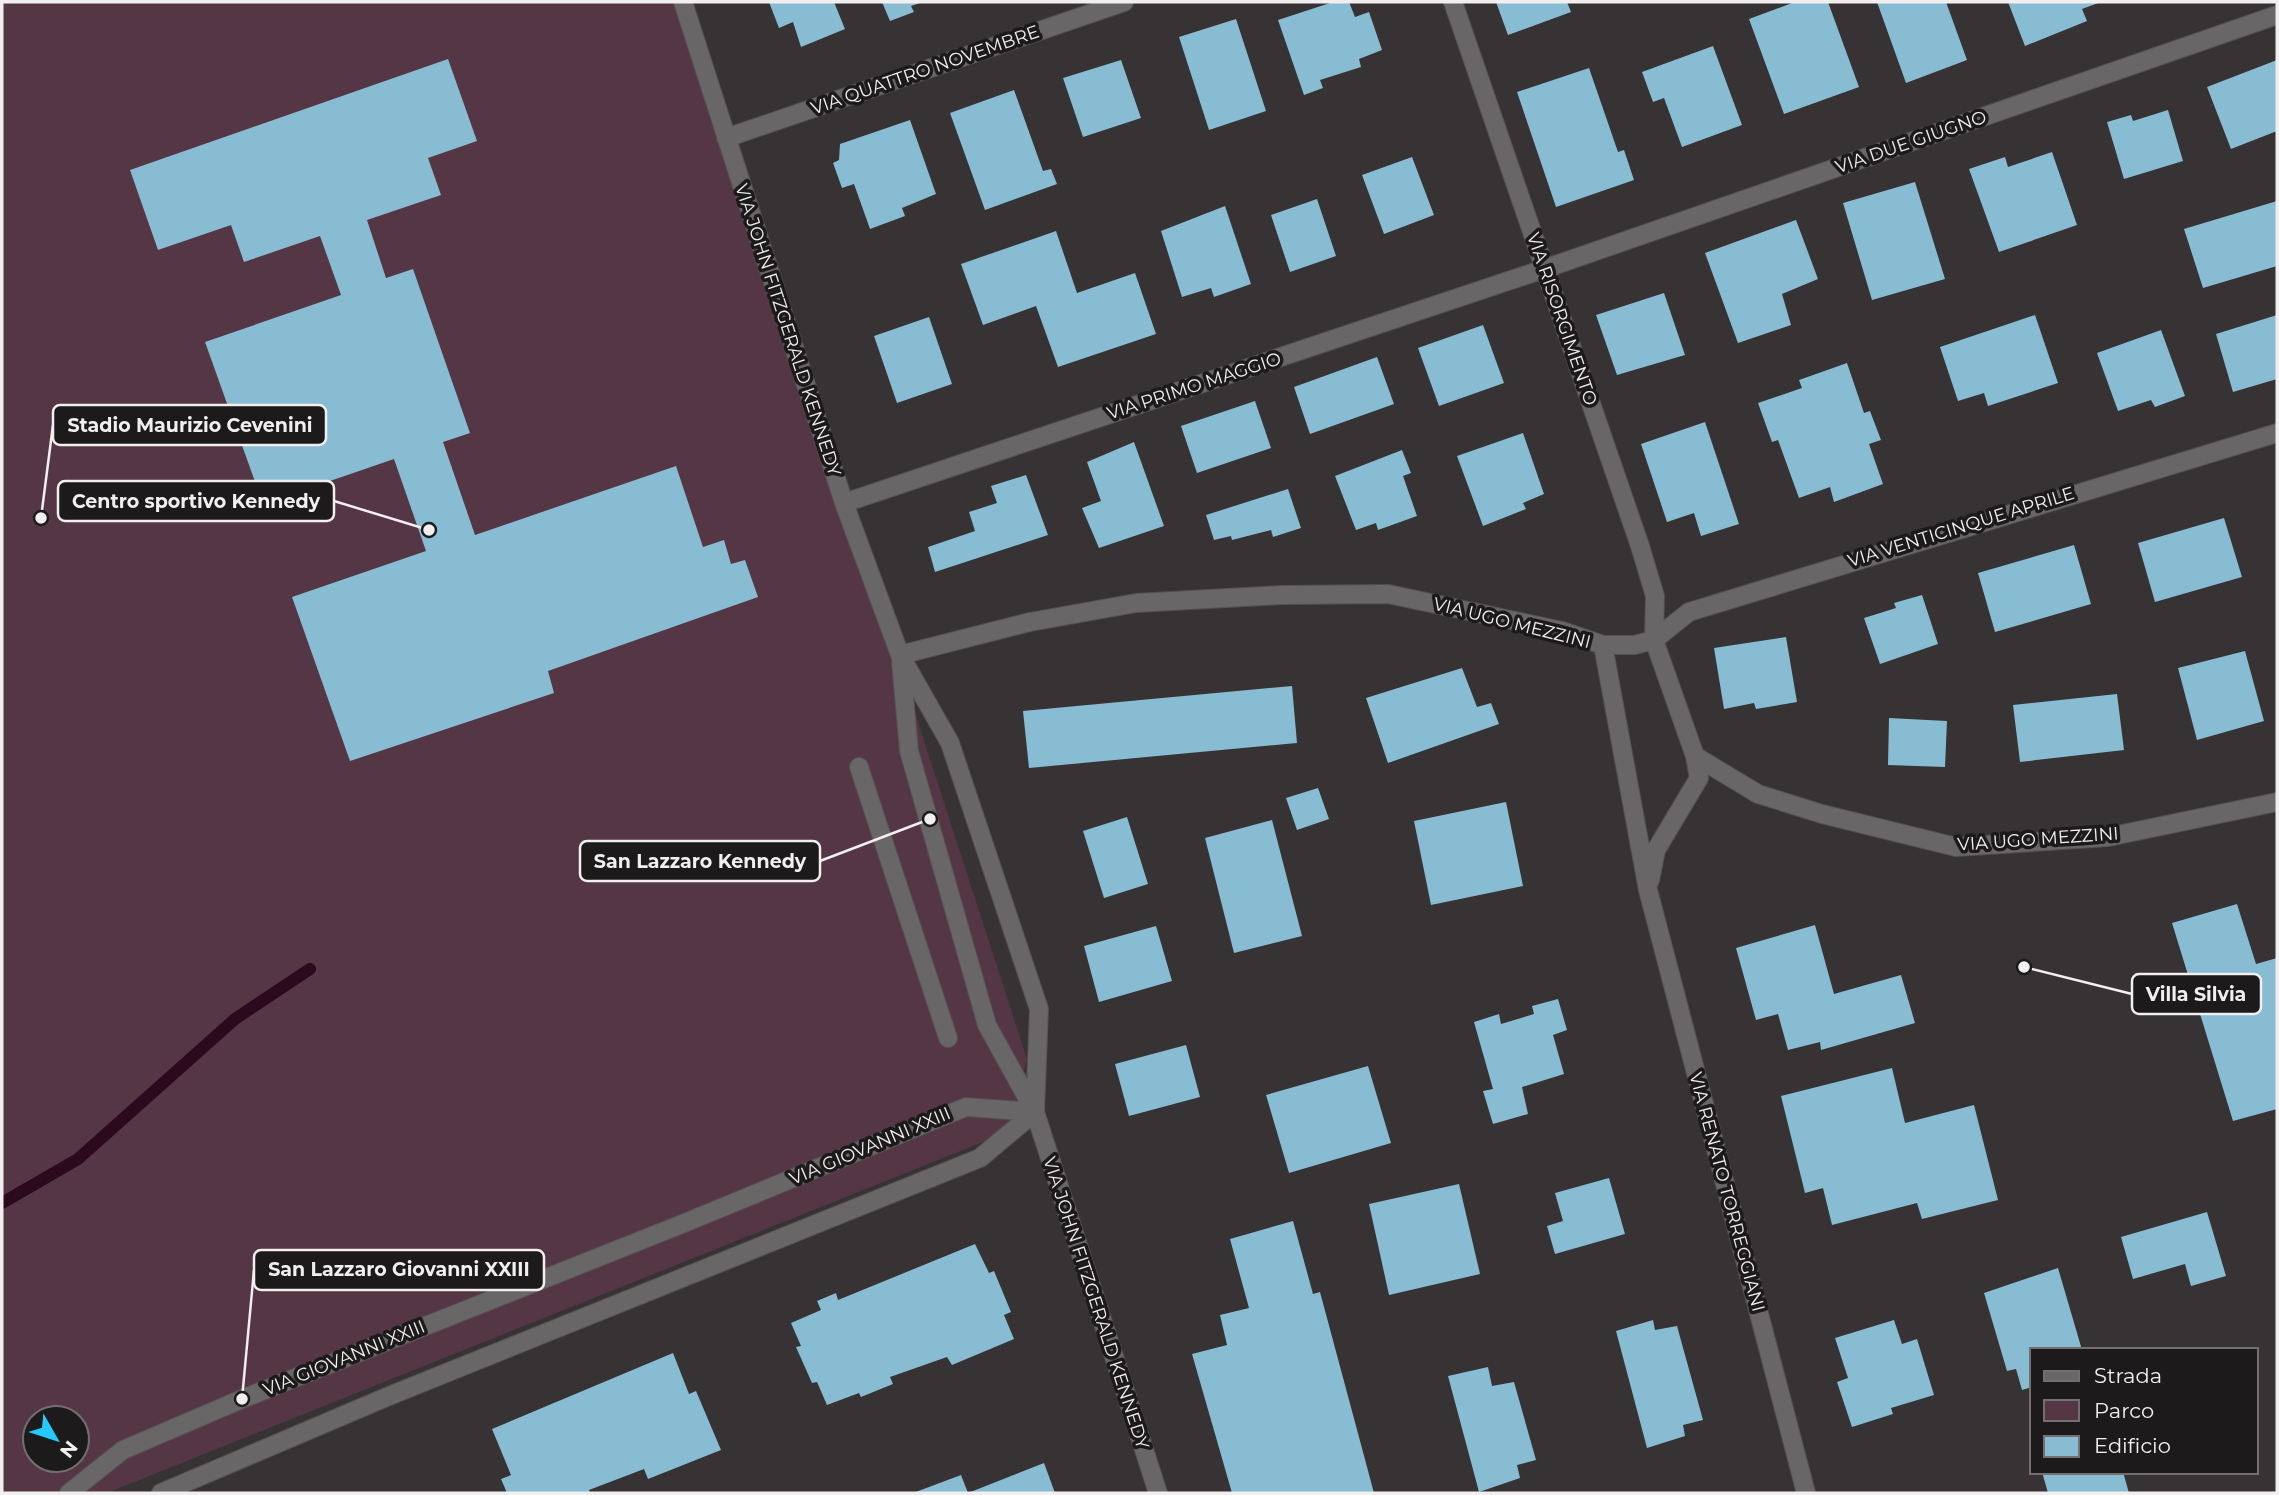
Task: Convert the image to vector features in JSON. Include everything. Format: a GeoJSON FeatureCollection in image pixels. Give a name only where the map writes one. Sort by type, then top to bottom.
{"type":"FeatureCollection","features":[{"type":"Feature","properties":{"kind":"street","name":"VIA JOHN FITZGERALD KENNEDY"},"geometry":{"type":"LineString","coordinates":[[683,2],[844,503],[900,655],[950,743],[1038,1009],[1035,1112]]}},
{"type":"Feature","properties":{"kind":"street","name":"VIA QUATTRO NOVEMBRE"},"geometry":{"type":"LineString","coordinates":[[726,138],[1124,2]]}},
{"type":"Feature","properties":{"kind":"street","name":"VIA RISORGIMENTO"},"geometry":{"type":"LineString","coordinates":[[1453,2],[1640,546],[1654,596],[1654,640]]}},
{"type":"Feature","properties":{"kind":"street","name":"VIA DUE GIUGNO"},"geometry":{"type":"LineString","coordinates":[[1545,269],[2277,15]]}},
{"type":"Feature","properties":{"kind":"street","name":"VIA PRIMO MAGGIO"},"geometry":{"type":"LineString","coordinates":[[844,503],[1545,269]]}},
{"type":"Feature","properties":{"kind":"street","name":"VIA VENTICINQUE APRILE"},"geometry":{"type":"LineString","coordinates":[[1654,640],[1689,612],[2277,433]]}},
{"type":"Feature","properties":{"kind":"street","name":"VIA UGO MEZZINI"},"geometry":{"type":"LineString","coordinates":[[900,655],[1030,622],[1136,603],[1282,595],[1388,594],[1562,631],[1603,645],[1634,645],[1654,640]]}},
{"type":"Feature","properties":{"kind":"street"},"geometry":{"type":"LineString","coordinates":[[1654,640],[1695,756]]}},
{"type":"Feature","properties":{"kind":"street","name":"VIA RENATO TORREGGIANI"},"geometry":{"type":"LineString","coordinates":[[1603,645],[1648,890],[1806,1493]]}},
{"type":"Feature","properties":{"kind":"street","name":"VIA JOHN FITZGERALD KENNEDY"},"geometry":{"type":"LineString","coordinates":[[900,655],[909,751],[987,1025],[1035,1112],[1158,1493]]}},
{"type":"Feature","properties":{"kind":"street","name":"VIA UGO MEZZINI"},"geometry":{"type":"LineString","coordinates":[[1695,756],[1758,794],[1822,814],[1956,847],[2108,837],[2277,803]]}},
{"type":"Feature","properties":{"kind":"street","name":"VIA RENATO TORREGGIANI"},"geometry":{"type":"LineString","coordinates":[[1648,890],[1656,850],[1699,778],[1695,756]]}},
{"type":"Feature","properties":{"kind":"street"},"geometry":{"type":"LineString","coordinates":[[859,767],[948,1038]]}},
{"type":"Feature","properties":{"kind":"street","name":"VIA GIOVANNI XXIII"},"geometry":{"type":"LineString","coordinates":[[69,1493],[123,1450],[242,1398],[682,1224],[965,1107],[1035,1112]]}},
{"type":"Feature","properties":{"kind":"street"},"geometry":{"type":"LineString","coordinates":[[161,1493],[492,1354],[980,1158],[1035,1112]]}},
{"type":"Feature","properties":{"kind":"green space"},"geometry":{"type":"Polygon","coordinates":[[[2,2],[685,2],[1027,1059],[1008,1132],[107,1493],[2,1493],[2,2]]]}},
{"type":"Feature","properties":{"kind":"building"},"geometry":{"type":"Polygon","coordinates":[[[769,2],[834,2],[845,29],[801,47],[793,22],[779,28],[769,2]]]}},
{"type":"Feature","properties":{"kind":"building"},"geometry":{"type":"Polygon","coordinates":[[[882,2],[923,2],[911,6],[914,12],[890,21],[882,2]]]}},
{"type":"Feature","properties":{"kind":"building"},"geometry":{"type":"Polygon","coordinates":[[[1333,2],[1349,2],[1355,17],[1369,12],[1382,50],[1359,59],[1361,67],[1320,80],[1323,88],[1304,95],[1278,20],[1333,2]]]}},
{"type":"Feature","properties":{"kind":"building"},"geometry":{"type":"Polygon","coordinates":[[[1496,2],[1567,2],[1571,12],[1508,35],[1496,2]]]}},
{"type":"Feature","properties":{"kind":"building"},"geometry":{"type":"Polygon","coordinates":[[[1795,2],[1828,2],[1859,87],[1784,114],[1749,19],[1795,2]]]}},
{"type":"Feature","properties":{"kind":"building"},"geometry":{"type":"Polygon","coordinates":[[[1877,2],[1946,2],[1967,60],[1906,83],[1877,2]]]}},
{"type":"Feature","properties":{"kind":"building"},"geometry":{"type":"Polygon","coordinates":[[[2008,2],[2101,2],[2082,9],[2087,21],[2025,46],[2008,2]]]}},
{"type":"Feature","properties":{"kind":"building"},"geometry":{"type":"Polygon","coordinates":[[[1236,19],[1266,111],[1209,130],[1179,37],[1236,19]]]}},
{"type":"Feature","properties":{"kind":"building"},"geometry":{"type":"Polygon","coordinates":[[[1713,46],[1742,125],[1682,147],[1664,98],[1653,102],[1642,72],[1713,46]]]}},
{"type":"Feature","properties":{"kind":"building"},"geometry":{"type":"Polygon","coordinates":[[[448,59],[477,141],[428,158],[441,195],[367,220],[386,278],[413,269],[470,433],[443,442],[475,535],[676,466],[703,547],[724,540],[731,564],[745,560],[758,597],[548,671],[554,693],[350,761],[292,597],[426,551],[394,459],[263,504],[205,342],[341,295],[320,236],[244,262],[231,225],[158,250],[130,170],[448,59]]]}},
{"type":"Feature","properties":{"kind":"building"},"geometry":{"type":"Polygon","coordinates":[[[1121,60],[1141,118],[1083,137],[1063,78],[1121,60]]]}},
{"type":"Feature","properties":{"kind":"building"},"geometry":{"type":"Polygon","coordinates":[[[2277,60],[2277,131],[2231,149],[2207,87],[2277,60]]]}},
{"type":"Feature","properties":{"kind":"building"},"geometry":{"type":"Polygon","coordinates":[[[1589,68],[1618,152],[1624,150],[1634,180],[1556,207],[1517,92],[1589,68]]]}},
{"type":"Feature","properties":{"kind":"building"},"geometry":{"type":"Polygon","coordinates":[[[1014,90],[1043,171],[1051,169],[1057,184],[985,210],[950,113],[1014,90]]]}},
{"type":"Feature","properties":{"kind":"building"},"geometry":{"type":"Polygon","coordinates":[[[2168,110],[2183,161],[2124,179],[2107,122],[2131,115],[2133,121],[2168,110]]]}},
{"type":"Feature","properties":{"kind":"building"},"geometry":{"type":"Polygon","coordinates":[[[910,120],[936,194],[902,208],[905,216],[870,229],[854,184],[842,188],[833,163],[839,160],[840,144],[910,120]]]}},
{"type":"Feature","properties":{"kind":"building"},"geometry":{"type":"Polygon","coordinates":[[[2052,152],[2077,225],[1999,252],[1969,169],[2005,157],[2008,167],[2052,152]]]}},
{"type":"Feature","properties":{"kind":"building"},"geometry":{"type":"Polygon","coordinates":[[[1412,157],[1434,215],[1384,234],[1362,175],[1412,157]]]}},
{"type":"Feature","properties":{"kind":"building"},"geometry":{"type":"Polygon","coordinates":[[[1915,182],[1945,279],[1872,300],[1843,203],[1915,182]]]}},
{"type":"Feature","properties":{"kind":"building"},"geometry":{"type":"Polygon","coordinates":[[[1317,199],[1336,256],[1290,272],[1271,215],[1317,199]]]}},
{"type":"Feature","properties":{"kind":"building"},"geometry":{"type":"Polygon","coordinates":[[[2277,201],[2277,266],[2203,288],[2184,229],[2277,201]]]}},
{"type":"Feature","properties":{"kind":"building"},"geometry":{"type":"Polygon","coordinates":[[[1225,206],[1251,284],[1214,297],[1211,288],[1182,297],[1161,231],[1225,206]]]}},
{"type":"Feature","properties":{"kind":"building"},"geometry":{"type":"Polygon","coordinates":[[[1796,220],[1818,279],[1782,294],[1791,325],[1738,343],[1705,253],[1796,220]]]}},
{"type":"Feature","properties":{"kind":"building"},"geometry":{"type":"Polygon","coordinates":[[[1056,231],[1077,293],[1135,273],[1156,334],[1058,367],[1036,306],[983,325],[961,264],[1056,231]]]}},
{"type":"Feature","properties":{"kind":"building"},"geometry":{"type":"Polygon","coordinates":[[[1664,293],[1685,355],[1617,375],[1596,315],[1664,293]]]}},
{"type":"Feature","properties":{"kind":"building"},"geometry":{"type":"Polygon","coordinates":[[[2035,315],[2058,383],[1988,406],[1984,393],[1958,401],[1940,347],[2035,315]]]}},
{"type":"Feature","properties":{"kind":"building"},"geometry":{"type":"Polygon","coordinates":[[[2277,315],[2277,379],[2233,392],[2216,334],[2277,315]]]}},
{"type":"Feature","properties":{"kind":"building"},"geometry":{"type":"Polygon","coordinates":[[[929,317],[952,384],[897,403],[874,336],[929,317]]]}},
{"type":"Feature","properties":{"kind":"building"},"geometry":{"type":"Polygon","coordinates":[[[1483,325],[1504,383],[1439,406],[1418,348],[1483,325]]]}},
{"type":"Feature","properties":{"kind":"building"},"geometry":{"type":"Polygon","coordinates":[[[2161,330],[2185,396],[2155,407],[2151,400],[2118,411],[2097,353],[2161,330]]]}},
{"type":"Feature","properties":{"kind":"building"},"geometry":{"type":"Polygon","coordinates":[[[1377,357],[1394,404],[1310,434],[1294,387],[1377,357]]]}},
{"type":"Feature","properties":{"kind":"building"},"geometry":{"type":"Polygon","coordinates":[[[1847,363],[1864,413],[1870,411],[1881,440],[1869,444],[1883,484],[1834,502],[1830,487],[1799,498],[1778,440],[1772,442],[1758,403],[1802,388],[1799,380],[1847,363]]]}},
{"type":"Feature","properties":{"kind":"building"},"geometry":{"type":"Polygon","coordinates":[[[1255,401],[1271,448],[1197,473],[1181,426],[1255,401]]]}},
{"type":"Feature","properties":{"kind":"building"},"geometry":{"type":"Polygon","coordinates":[[[1705,422],[1739,524],[1701,536],[1694,513],[1667,522],[1641,444],[1705,422]]]}},
{"type":"Feature","properties":{"kind":"building"},"geometry":{"type":"Polygon","coordinates":[[[1523,433],[1544,494],[1523,503],[1526,509],[1483,526],[1457,456],[1523,433]]]}},
{"type":"Feature","properties":{"kind":"building"},"geometry":{"type":"Polygon","coordinates":[[[1134,442],[1164,526],[1099,548],[1082,508],[1101,501],[1087,462],[1134,442]]]}},
{"type":"Feature","properties":{"kind":"building"},"geometry":{"type":"Polygon","coordinates":[[[1402,450],[1411,473],[1403,476],[1417,516],[1378,530],[1376,523],[1356,530],[1335,476],[1402,450]]]}},
{"type":"Feature","properties":{"kind":"building"},"geometry":{"type":"Polygon","coordinates":[[[1026,475],[1048,535],[935,572],[928,547],[975,531],[969,512],[997,503],[991,486],[1026,475]]]}},
{"type":"Feature","properties":{"kind":"building"},"geometry":{"type":"Polygon","coordinates":[[[1288,489],[1301,528],[1273,537],[1271,530],[1232,540],[1231,536],[1214,540],[1206,515],[1288,489]]]}},
{"type":"Feature","properties":{"kind":"building"},"geometry":{"type":"Polygon","coordinates":[[[2224,518],[2242,577],[2155,602],[2138,543],[2224,518]]]}},
{"type":"Feature","properties":{"kind":"building"},"geometry":{"type":"Polygon","coordinates":[[[2074,545],[2091,604],[1995,632],[1978,573],[2074,545]]]}},
{"type":"Feature","properties":{"kind":"building"},"geometry":{"type":"Polygon","coordinates":[[[1922,595],[1938,644],[1880,664],[1864,618],[1896,608],[1894,603],[1922,595]]]}},
{"type":"Feature","properties":{"kind":"building"},"geometry":{"type":"Polygon","coordinates":[[[1786,637],[1797,702],[1756,709],[1754,703],[1724,709],[1714,648],[1786,637]]]}},
{"type":"Feature","properties":{"kind":"building"},"geometry":{"type":"Polygon","coordinates":[[[2245,651],[2264,721],[2197,740],[2178,668],[2245,651]]]}},
{"type":"Feature","properties":{"kind":"building"},"geometry":{"type":"Polygon","coordinates":[[[1462,668],[1477,707],[1491,703],[1499,724],[1388,763],[1366,698],[1462,668]]]}},
{"type":"Feature","properties":{"kind":"building"},"geometry":{"type":"Polygon","coordinates":[[[1292,686],[1297,743],[1029,768],[1023,711],[1292,686]]]}},
{"type":"Feature","properties":{"kind":"building"},"geometry":{"type":"Polygon","coordinates":[[[2117,694],[2124,750],[2020,762],[2013,705],[2117,694]]]}},
{"type":"Feature","properties":{"kind":"building"},"geometry":{"type":"Polygon","coordinates":[[[1889,718],[1947,721],[1945,767],[1888,765],[1889,718]]]}},
{"type":"Feature","properties":{"kind":"building"},"geometry":{"type":"Polygon","coordinates":[[[1318,788],[1329,819],[1297,830],[1286,798],[1318,788]]]}},
{"type":"Feature","properties":{"kind":"building"},"geometry":{"type":"Polygon","coordinates":[[[1506,802],[1523,886],[1431,905],[1414,821],[1506,802]]]}},
{"type":"Feature","properties":{"kind":"building"},"geometry":{"type":"Polygon","coordinates":[[[1127,817],[1148,884],[1104,898],[1083,831],[1127,817]]]}},
{"type":"Feature","properties":{"kind":"building"},"geometry":{"type":"Polygon","coordinates":[[[1272,820],[1302,936],[1234,953],[1205,838],[1272,820]]]}},
{"type":"Feature","properties":{"kind":"building"},"geometry":{"type":"Polygon","coordinates":[[[2237,904],[2256,964],[2277,958],[2277,1109],[2233,1121],[2172,923],[2237,904]]]}},
{"type":"Feature","properties":{"kind":"building"},"geometry":{"type":"Polygon","coordinates":[[[1815,925],[1834,994],[1901,975],[1915,1023],[1821,1050],[1820,1042],[1788,1050],[1778,1014],[1756,1020],[1736,948],[1815,925]]]}},
{"type":"Feature","properties":{"kind":"building"},"geometry":{"type":"Polygon","coordinates":[[[1156,926],[1172,981],[1099,1002],[1084,946],[1156,926]]]}},
{"type":"Feature","properties":{"kind":"building"},"geometry":{"type":"Polygon","coordinates":[[[1558,999],[1567,1030],[1553,1035],[1564,1074],[1522,1087],[1528,1114],[1493,1124],[1483,1091],[1493,1089],[1474,1022],[1499,1014],[1501,1024],[1534,1014],[1532,1006],[1558,999]]]}},
{"type":"Feature","properties":{"kind":"building"},"geometry":{"type":"Polygon","coordinates":[[[1186,1045],[1200,1097],[1129,1116],[1115,1064],[1186,1045]]]}},
{"type":"Feature","properties":{"kind":"building"},"geometry":{"type":"Polygon","coordinates":[[[1368,1066],[1391,1143],[1289,1173],[1266,1095],[1368,1066]]]}},
{"type":"Feature","properties":{"kind":"building"},"geometry":{"type":"Polygon","coordinates":[[[1892,1068],[1905,1123],[1974,1105],[1998,1200],[1922,1219],[1917,1203],[1832,1225],[1823,1188],[1805,1193],[1781,1096],[1892,1068]]]}},
{"type":"Feature","properties":{"kind":"building"},"geometry":{"type":"Polygon","coordinates":[[[1609,1178],[1625,1234],[1555,1254],[1547,1226],[1563,1221],[1555,1193],[1609,1178]]]}},
{"type":"Feature","properties":{"kind":"building"},"geometry":{"type":"Polygon","coordinates":[[[1459,1184],[1480,1274],[1389,1295],[1369,1204],[1459,1184]]]}},
{"type":"Feature","properties":{"kind":"building"},"geometry":{"type":"Polygon","coordinates":[[[2207,1212],[2226,1276],[2191,1286],[2185,1264],[2133,1279],[2121,1237],[2207,1212]]]}},
{"type":"Feature","properties":{"kind":"building"},"geometry":{"type":"Polygon","coordinates":[[[1293,1221],[1313,1294],[1320,1292],[1374,1493],[1232,1493],[1192,1354],[1227,1345],[1220,1315],[1249,1308],[1230,1239],[1293,1221]]]}},
{"type":"Feature","properties":{"kind":"building"},"geometry":{"type":"Polygon","coordinates":[[[975,1244],[989,1273],[994,1271],[1011,1312],[1004,1315],[1014,1339],[952,1365],[947,1357],[890,1377],[893,1384],[861,1397],[859,1393],[827,1405],[817,1382],[812,1383],[796,1347],[801,1346],[791,1323],[821,1310],[817,1301],[836,1293],[838,1300],[975,1244]]]}},
{"type":"Feature","properties":{"kind":"building"},"geometry":{"type":"Polygon","coordinates":[[[2058,1268],[2081,1348],[2030,1348],[2030,1388],[2022,1390],[2016,1369],[2007,1371],[1984,1293],[2058,1268]]]}},
{"type":"Feature","properties":{"kind":"building"},"geometry":{"type":"Polygon","coordinates":[[[1653,1320],[1655,1330],[1677,1326],[1703,1420],[1683,1425],[1685,1436],[1647,1448],[1616,1331],[1653,1320]]]}},
{"type":"Feature","properties":{"kind":"building"},"geometry":{"type":"Polygon","coordinates":[[[1894,1320],[1902,1344],[1917,1339],[1934,1395],[1891,1408],[1893,1414],[1852,1427],[1837,1382],[1848,1378],[1835,1338],[1894,1320]]]}},
{"type":"Feature","properties":{"kind":"building"},"geometry":{"type":"Polygon","coordinates":[[[673,1353],[689,1394],[696,1391],[721,1450],[648,1479],[644,1469],[589,1490],[590,1493],[507,1493],[501,1479],[511,1475],[492,1429],[673,1353]]]}},
{"type":"Feature","properties":{"kind":"building"},"geometry":{"type":"Polygon","coordinates":[[[1488,1367],[1492,1386],[1514,1382],[1536,1460],[1517,1465],[1520,1478],[1479,1492],[1448,1376],[1488,1367]]]}},
{"type":"Feature","properties":{"kind":"building"},"geometry":{"type":"Polygon","coordinates":[[[1044,1463],[1055,1493],[968,1493],[1044,1463]]]}},
{"type":"Feature","properties":{"kind":"building"},"geometry":{"type":"Polygon","coordinates":[[[2043,1474],[2124,1474],[2129,1493],[2048,1493],[2043,1474]]]}},
{"type":"Feature","properties":{"kind":"building"},"geometry":{"type":"Polygon","coordinates":[[[961,1475],[968,1493],[913,1493],[961,1475]]]}},
{"type":"Feature","properties":{"kind":"waterway"},"geometry":{"type":"LineString","coordinates":[[2,1203],[78,1159],[235,1019],[310,969]]}},
{"type":"Feature","properties":{"kind":"place","name":"Stadio Maurizio Cevenini"},"geometry":{"type":"Point","coordinates":[41,518]}},
{"type":"Feature","properties":{"kind":"place","name":"Centro sportivo Kennedy"},"geometry":{"type":"Point","coordinates":[429,530]}},
{"type":"Feature","properties":{"kind":"place","name":"San Lazzaro Kennedy"},"geometry":{"type":"Point","coordinates":[930,819]}},
{"type":"Feature","properties":{"kind":"place","name":"Villa Silvia"},"geometry":{"type":"Point","coordinates":[2024,967]}},
{"type":"Feature","properties":{"kind":"place","name":"San Lazzaro Giovanni XXIII"},"geometry":{"type":"Point","coordinates":[242,1399]}}]}
